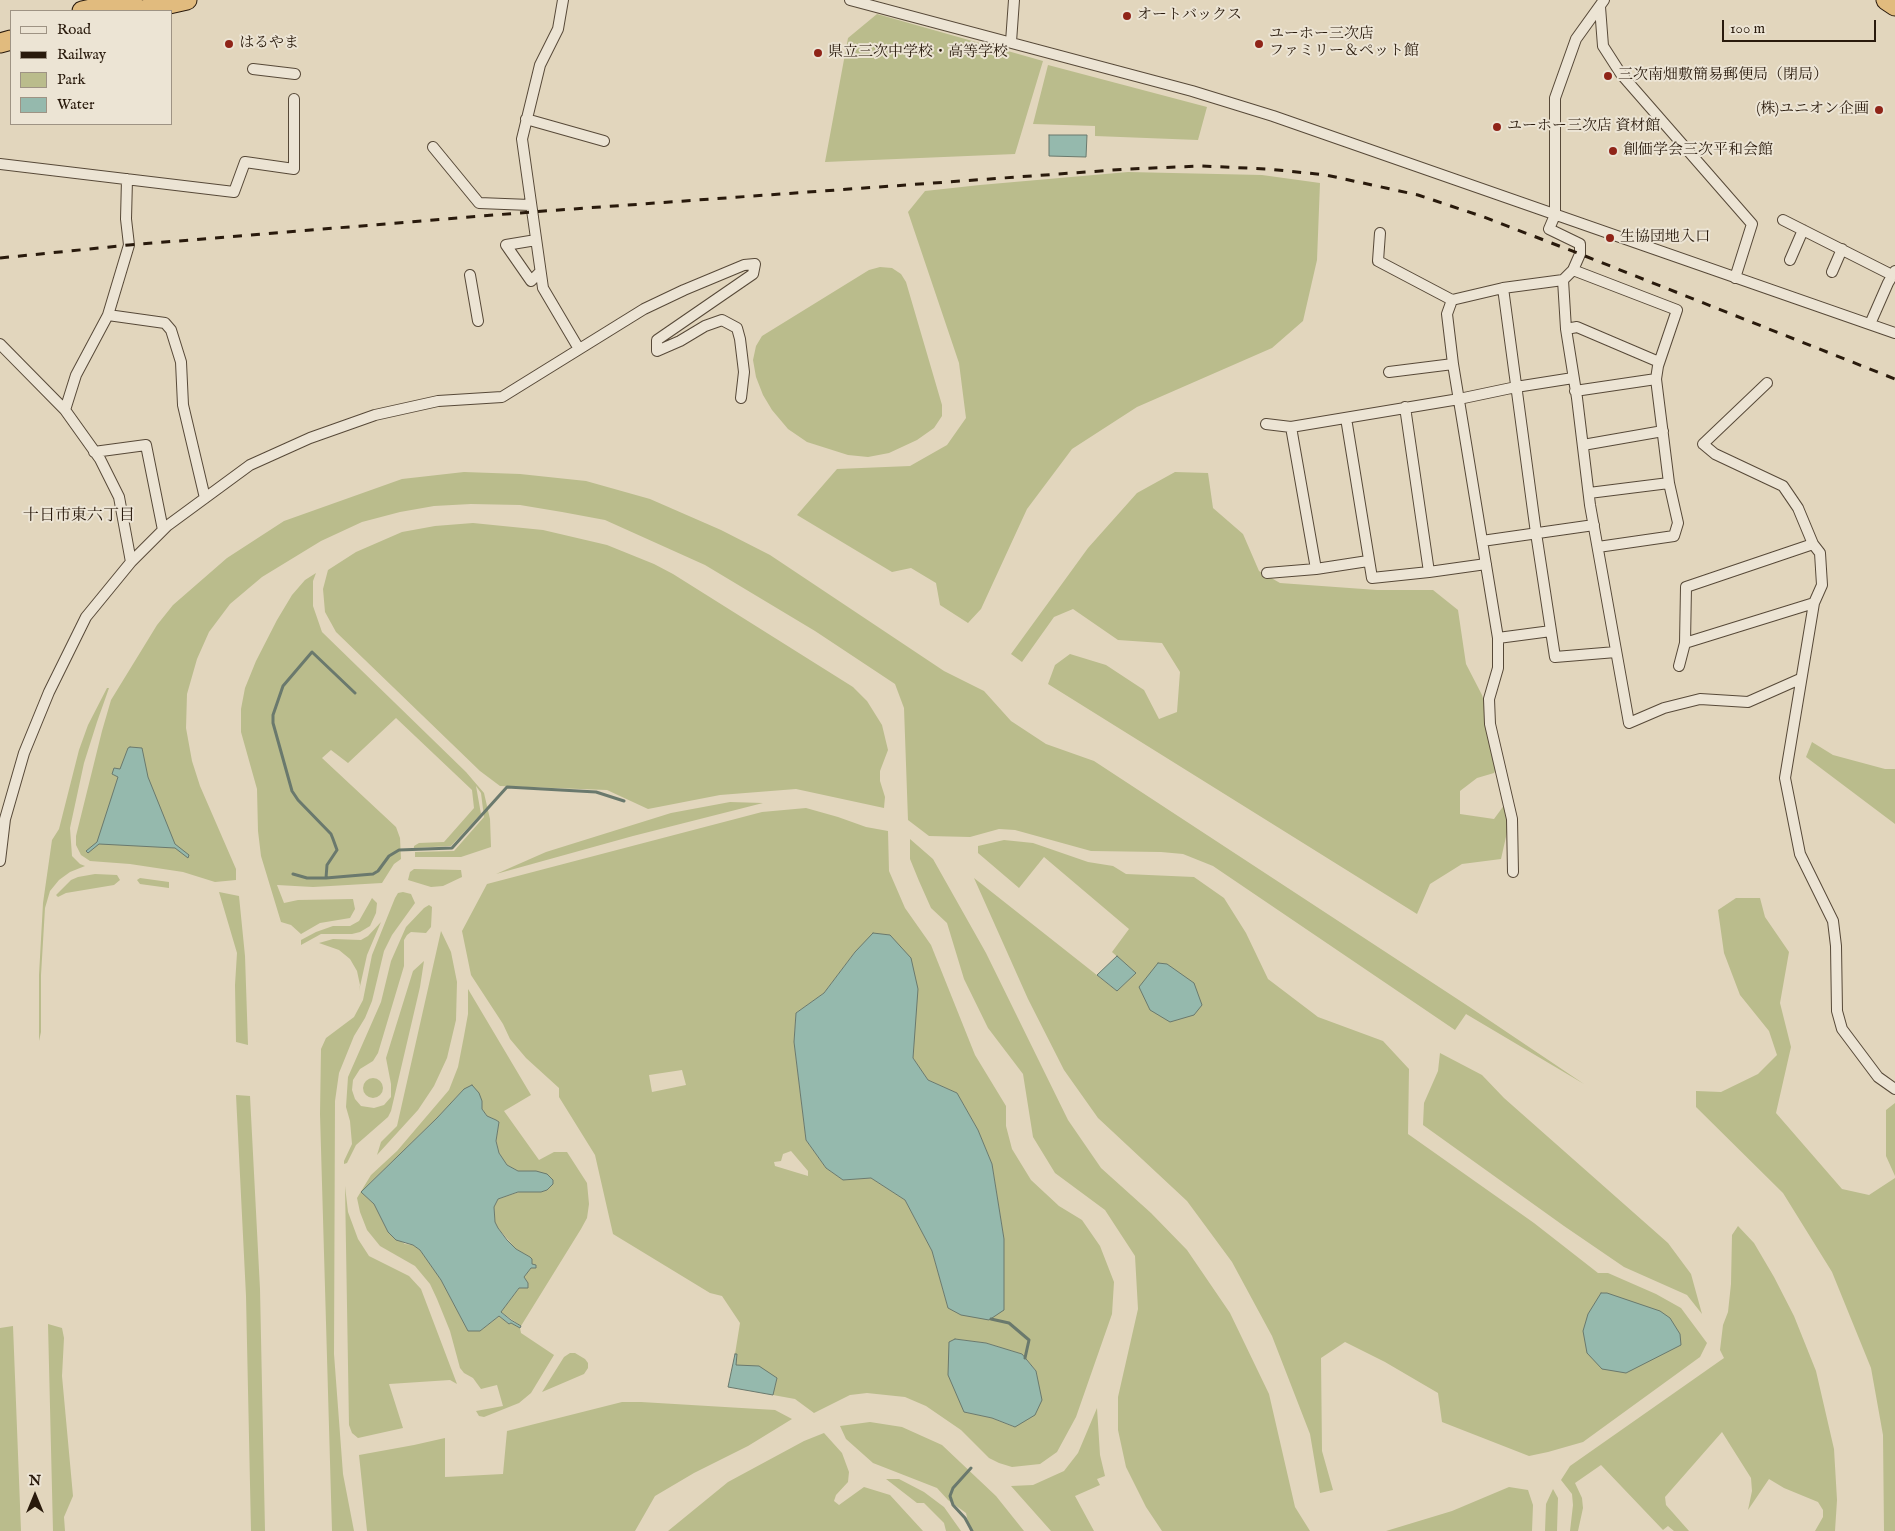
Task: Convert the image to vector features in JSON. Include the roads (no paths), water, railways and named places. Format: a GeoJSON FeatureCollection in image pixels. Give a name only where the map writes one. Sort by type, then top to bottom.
{"type":"FeatureCollection","features":[{"type":"Feature","properties":{"kind":"highway"},"geometry":{"type":"LineString","coordinates":[[87,10],[132,0]]}},
{"type":"Feature","properties":{"kind":"highway"},"geometry":{"type":"LineString","coordinates":[[142,10],[187,0]]}},
{"type":"Feature","properties":{"kind":"highway"},"geometry":{"type":"LineString","coordinates":[[1886,0],[1895,6]]}},
{"type":"Feature","properties":{"kind":"street"},"geometry":{"type":"LineString","coordinates":[[563,0],[558,29],[540,65],[522,139],[543,288],[579,349]]}},
{"type":"Feature","properties":{"kind":"street"},"geometry":{"type":"LineString","coordinates":[[850,0],[1192,91],[1273,116],[1895,333]]}},
{"type":"Feature","properties":{"kind":"street"},"geometry":{"type":"LineString","coordinates":[[1011,42],[1014,0]]}},
{"type":"Feature","properties":{"kind":"street"},"geometry":{"type":"LineString","coordinates":[[1380,233],[1378,261],[1452,300],[1503,288],[1563,280],[1573,270],[1580,254],[1580,244],[1550,229],[1555,215],[1554,98],[1576,39],[1602,3]]}},
{"type":"Feature","properties":{"kind":"street"},"geometry":{"type":"LineString","coordinates":[[1602,3],[1603,46],[1621,74],[1752,224],[1734,278]]}},
{"type":"Feature","properties":{"kind":"street"},"geometry":{"type":"LineString","coordinates":[[253,69],[295,74]]}},
{"type":"Feature","properties":{"kind":"street"},"geometry":{"type":"LineString","coordinates":[[0,164],[234,192],[245,162],[294,169],[294,99]]}},
{"type":"Feature","properties":{"kind":"street"},"geometry":{"type":"LineString","coordinates":[[526,119],[604,141]]}},
{"type":"Feature","properties":{"kind":"street"},"geometry":{"type":"LineString","coordinates":[[433,148],[479,203],[530,204]]}},
{"type":"Feature","properties":{"kind":"street"},"geometry":{"type":"LineString","coordinates":[[65,410],[76,375],[108,315],[125,264],[129,245],[126,219],[126,179]]}},
{"type":"Feature","properties":{"kind":"street"},"geometry":{"type":"LineString","coordinates":[[1784,220],[1894,273],[1870,324]]}},
{"type":"Feature","properties":{"kind":"street"},"geometry":{"type":"LineString","coordinates":[[1790,260],[1803,230]]}},
{"type":"Feature","properties":{"kind":"street"},"geometry":{"type":"LineString","coordinates":[[536,240],[506,245],[531,281],[540,272]]}},
{"type":"Feature","properties":{"kind":"street"},"geometry":{"type":"LineString","coordinates":[[1832,272],[1842,249]]}},
{"type":"Feature","properties":{"kind":"street"},"geometry":{"type":"LineString","coordinates":[[0,861],[5,820],[24,753],[49,692],[86,617],[131,562],[162,530],[250,464],[310,438],[375,416],[438,401],[502,397],[644,309],[744,265],[754,264],[753,274],[657,340],[657,351],[705,326],[722,320],[737,328],[744,372],[741,398]]}},
{"type":"Feature","properties":{"kind":"street"},"geometry":{"type":"LineString","coordinates":[[1573,270],[1676,310],[1659,362],[1656,379],[1669,483],[1678,523],[1674,536],[1598,547]]}},
{"type":"Feature","properties":{"kind":"street"},"geometry":{"type":"LineString","coordinates":[[470,275],[478,321]]}},
{"type":"Feature","properties":{"kind":"street"},"geometry":{"type":"LineString","coordinates":[[1563,280],[1566,329],[1589,493],[1629,723],[1664,708],[1700,699],[1748,702],[1800,679]]}},
{"type":"Feature","properties":{"kind":"street"},"geometry":{"type":"LineString","coordinates":[[1503,288],[1536,533],[1555,657],[1616,652]]}},
{"type":"Feature","properties":{"kind":"street"},"geometry":{"type":"LineString","coordinates":[[1452,300],[1447,314],[1453,364],[1498,638],[1498,668],[1489,699],[1490,724],[1512,819],[1513,872]]}},
{"type":"Feature","properties":{"kind":"street"},"geometry":{"type":"LineString","coordinates":[[108,315],[165,323],[172,330],[181,362],[183,405],[204,498]]}},
{"type":"Feature","properties":{"kind":"street"},"geometry":{"type":"LineString","coordinates":[[1566,329],[1577,327],[1659,362]]}},
{"type":"Feature","properties":{"kind":"street"},"geometry":{"type":"LineString","coordinates":[[0,344],[65,410],[94,452],[119,497],[131,562]]}},
{"type":"Feature","properties":{"kind":"street"},"geometry":{"type":"LineString","coordinates":[[1389,372],[1453,364]]}},
{"type":"Feature","properties":{"kind":"street"},"geometry":{"type":"LineString","coordinates":[[1266,424],[1290,427],[1573,378]]}},
{"type":"Feature","properties":{"kind":"street"},"geometry":{"type":"LineString","coordinates":[[1576,391],[1656,379]]}},
{"type":"Feature","properties":{"kind":"street"},"geometry":{"type":"LineString","coordinates":[[1768,384],[1703,444],[1715,454],[1783,486],[1798,508],[1813,544],[1820,553],[1822,584],[1814,603],[1785,778],[1800,854],[1832,921],[1836,946],[1837,1011],[1842,1029],[1878,1078],[1895,1089]]}},
{"type":"Feature","properties":{"kind":"street"},"geometry":{"type":"LineString","coordinates":[[1405,407],[1429,572]]}},
{"type":"Feature","properties":{"kind":"street"},"geometry":{"type":"LineString","coordinates":[[1346,418],[1372,578],[1486,564]]}},
{"type":"Feature","properties":{"kind":"street"},"geometry":{"type":"LineString","coordinates":[[1290,427],[1316,569]]}},
{"type":"Feature","properties":{"kind":"street"},"geometry":{"type":"LineString","coordinates":[[1583,445],[1663,431]]}},
{"type":"Feature","properties":{"kind":"street"},"geometry":{"type":"LineString","coordinates":[[94,452],[146,445],[162,530]]}},
{"type":"Feature","properties":{"kind":"street"},"geometry":{"type":"LineString","coordinates":[[1589,493],[1669,483]]}},
{"type":"Feature","properties":{"kind":"street"},"geometry":{"type":"LineString","coordinates":[[1482,541],[1594,525]]}},
{"type":"Feature","properties":{"kind":"street"},"geometry":{"type":"LineString","coordinates":[[1679,666],[1685,644],[1686,587],[1813,544]]}},
{"type":"Feature","properties":{"kind":"street"},"geometry":{"type":"LineString","coordinates":[[1267,573],[1316,569],[1368,561]]}},
{"type":"Feature","properties":{"kind":"street"},"geometry":{"type":"LineString","coordinates":[[1685,644],[1814,603]]}},
{"type":"Feature","properties":{"kind":"street"},"geometry":{"type":"LineString","coordinates":[[1498,638],[1551,630]]}},
{"type":"Feature","properties":{"kind":"water"},"geometry":{"type":"Polygon","coordinates":[[[1049,135],[1087,135],[1086,157],[1049,156],[1049,135]]]}},
{"type":"Feature","properties":{"kind":"water"},"geometry":{"type":"Polygon","coordinates":[[[130,747],[142,748],[148,777],[175,844],[189,855],[188,858],[175,848],[99,844],[88,853],[86,851],[97,842],[118,777],[112,774],[114,768],[120,769],[130,747]]]}},
{"type":"Feature","properties":{"kind":"water"},"geometry":{"type":"Polygon","coordinates":[[[873,933],[890,935],[911,958],[918,989],[913,1058],[928,1080],[957,1093],[978,1130],[992,1164],[1004,1239],[1004,1310],[989,1320],[961,1315],[948,1308],[932,1251],[905,1200],[871,1178],[843,1180],[826,1168],[806,1140],[794,1042],[796,1013],[824,993],[855,952],[873,933]]]}},
{"type":"Feature","properties":{"kind":"water"},"geometry":{"type":"Polygon","coordinates":[[[1117,956],[1136,973],[1117,991],[1097,975],[1117,956]]]}},
{"type":"Feature","properties":{"kind":"water"},"geometry":{"type":"Polygon","coordinates":[[[1158,963],[1167,964],[1194,983],[1202,1005],[1194,1015],[1170,1022],[1150,1010],[1139,987],[1158,963]]]}},
{"type":"Feature","properties":{"kind":"water"},"geometry":{"type":"Polygon","coordinates":[[[472,1085],[479,1093],[482,1109],[487,1116],[499,1122],[496,1141],[499,1153],[507,1165],[518,1171],[536,1171],[547,1174],[553,1180],[553,1184],[547,1190],[541,1192],[518,1192],[498,1199],[494,1207],[495,1222],[498,1228],[516,1249],[530,1257],[532,1264],[536,1265],[536,1268],[531,1268],[524,1277],[528,1283],[528,1288],[519,1288],[501,1312],[521,1326],[520,1328],[511,1323],[509,1324],[499,1316],[480,1331],[468,1331],[441,1280],[420,1250],[413,1245],[396,1240],[388,1232],[374,1204],[361,1192],[464,1089],[472,1085]]]}},
{"type":"Feature","properties":{"kind":"water"},"geometry":{"type":"Polygon","coordinates":[[[1601,1293],[1607,1293],[1660,1311],[1670,1318],[1680,1334],[1681,1345],[1626,1373],[1602,1369],[1587,1353],[1583,1331],[1588,1314],[1601,1293]]]}},
{"type":"Feature","properties":{"kind":"water"},"geometry":{"type":"Polygon","coordinates":[[[955,1339],[986,1343],[1022,1354],[1036,1371],[1042,1400],[1035,1415],[1015,1427],[992,1418],[964,1412],[948,1375],[949,1342],[955,1339]]]}},
{"type":"Feature","properties":{"kind":"water"},"geometry":{"type":"Polygon","coordinates":[[[735,1354],[737,1354],[736,1365],[759,1366],[777,1378],[773,1395],[728,1387],[735,1354]]]}},
{"type":"Feature","properties":{"kind":"waterway"},"geometry":{"type":"LineString","coordinates":[[326,878],[327,865],[337,850],[331,834],[298,800],[292,791],[273,723],[273,715],[283,686],[312,652],[355,693]]}},
{"type":"Feature","properties":{"kind":"waterway"},"geometry":{"type":"LineString","coordinates":[[293,874],[307,878],[373,874],[378,871],[389,856],[399,850],[452,848],[507,787],[596,792],[624,801]]}},
{"type":"Feature","properties":{"kind":"waterway"},"geometry":{"type":"LineString","coordinates":[[991,1319],[1009,1323],[1029,1340],[1025,1358]]}},
{"type":"Feature","properties":{"kind":"waterway"},"geometry":{"type":"LineString","coordinates":[[971,1468],[953,1488],[950,1496],[953,1505],[965,1518],[972,1531]]}},
{"type":"Feature","properties":{"kind":"railway"},"geometry":{"type":"LineString","coordinates":[[0,258],[129,245],[531,212],[1128,169],[1202,166],[1268,169],[1326,175],[1418,195],[1484,217],[1895,379]]}},
{"type":"Feature","properties":{"kind":"place","name":"オートバックス"},"geometry":{"type":"Point","coordinates":[1127,16]}},
{"type":"Feature","properties":{"kind":"place","name":"はるやま"},"geometry":{"type":"Point","coordinates":[229,44]}},
{"type":"Feature","properties":{"kind":"place","name":"ユーホー三次店 ファミリー＆ペット館"},"geometry":{"type":"Point","coordinates":[1259,44]}},
{"type":"Feature","properties":{"kind":"place","name":"県立三次中学校・高等学校"},"geometry":{"type":"Point","coordinates":[818,53]}},
{"type":"Feature","properties":{"kind":"place","name":"三次南畑敷簡易郵便局（閉局）"},"geometry":{"type":"Point","coordinates":[1608,76]}},
{"type":"Feature","properties":{"kind":"place","name":"(株)ユニオン企画"},"geometry":{"type":"Point","coordinates":[1879,110]}},
{"type":"Feature","properties":{"kind":"place","name":"ユーホー三次店 資材館"},"geometry":{"type":"Point","coordinates":[1497,127]}},
{"type":"Feature","properties":{"kind":"place","name":"創価学会三次平和会館"},"geometry":{"type":"Point","coordinates":[1613,151]}},
{"type":"Feature","properties":{"kind":"place","name":"生協団地入口"},"geometry":{"type":"Point","coordinates":[1610,238]}},
{"type":"Feature","properties":{"kind":"district","name":"十日市東六丁目"},"geometry":{"type":"Point","coordinates":[79,517]}}]}
